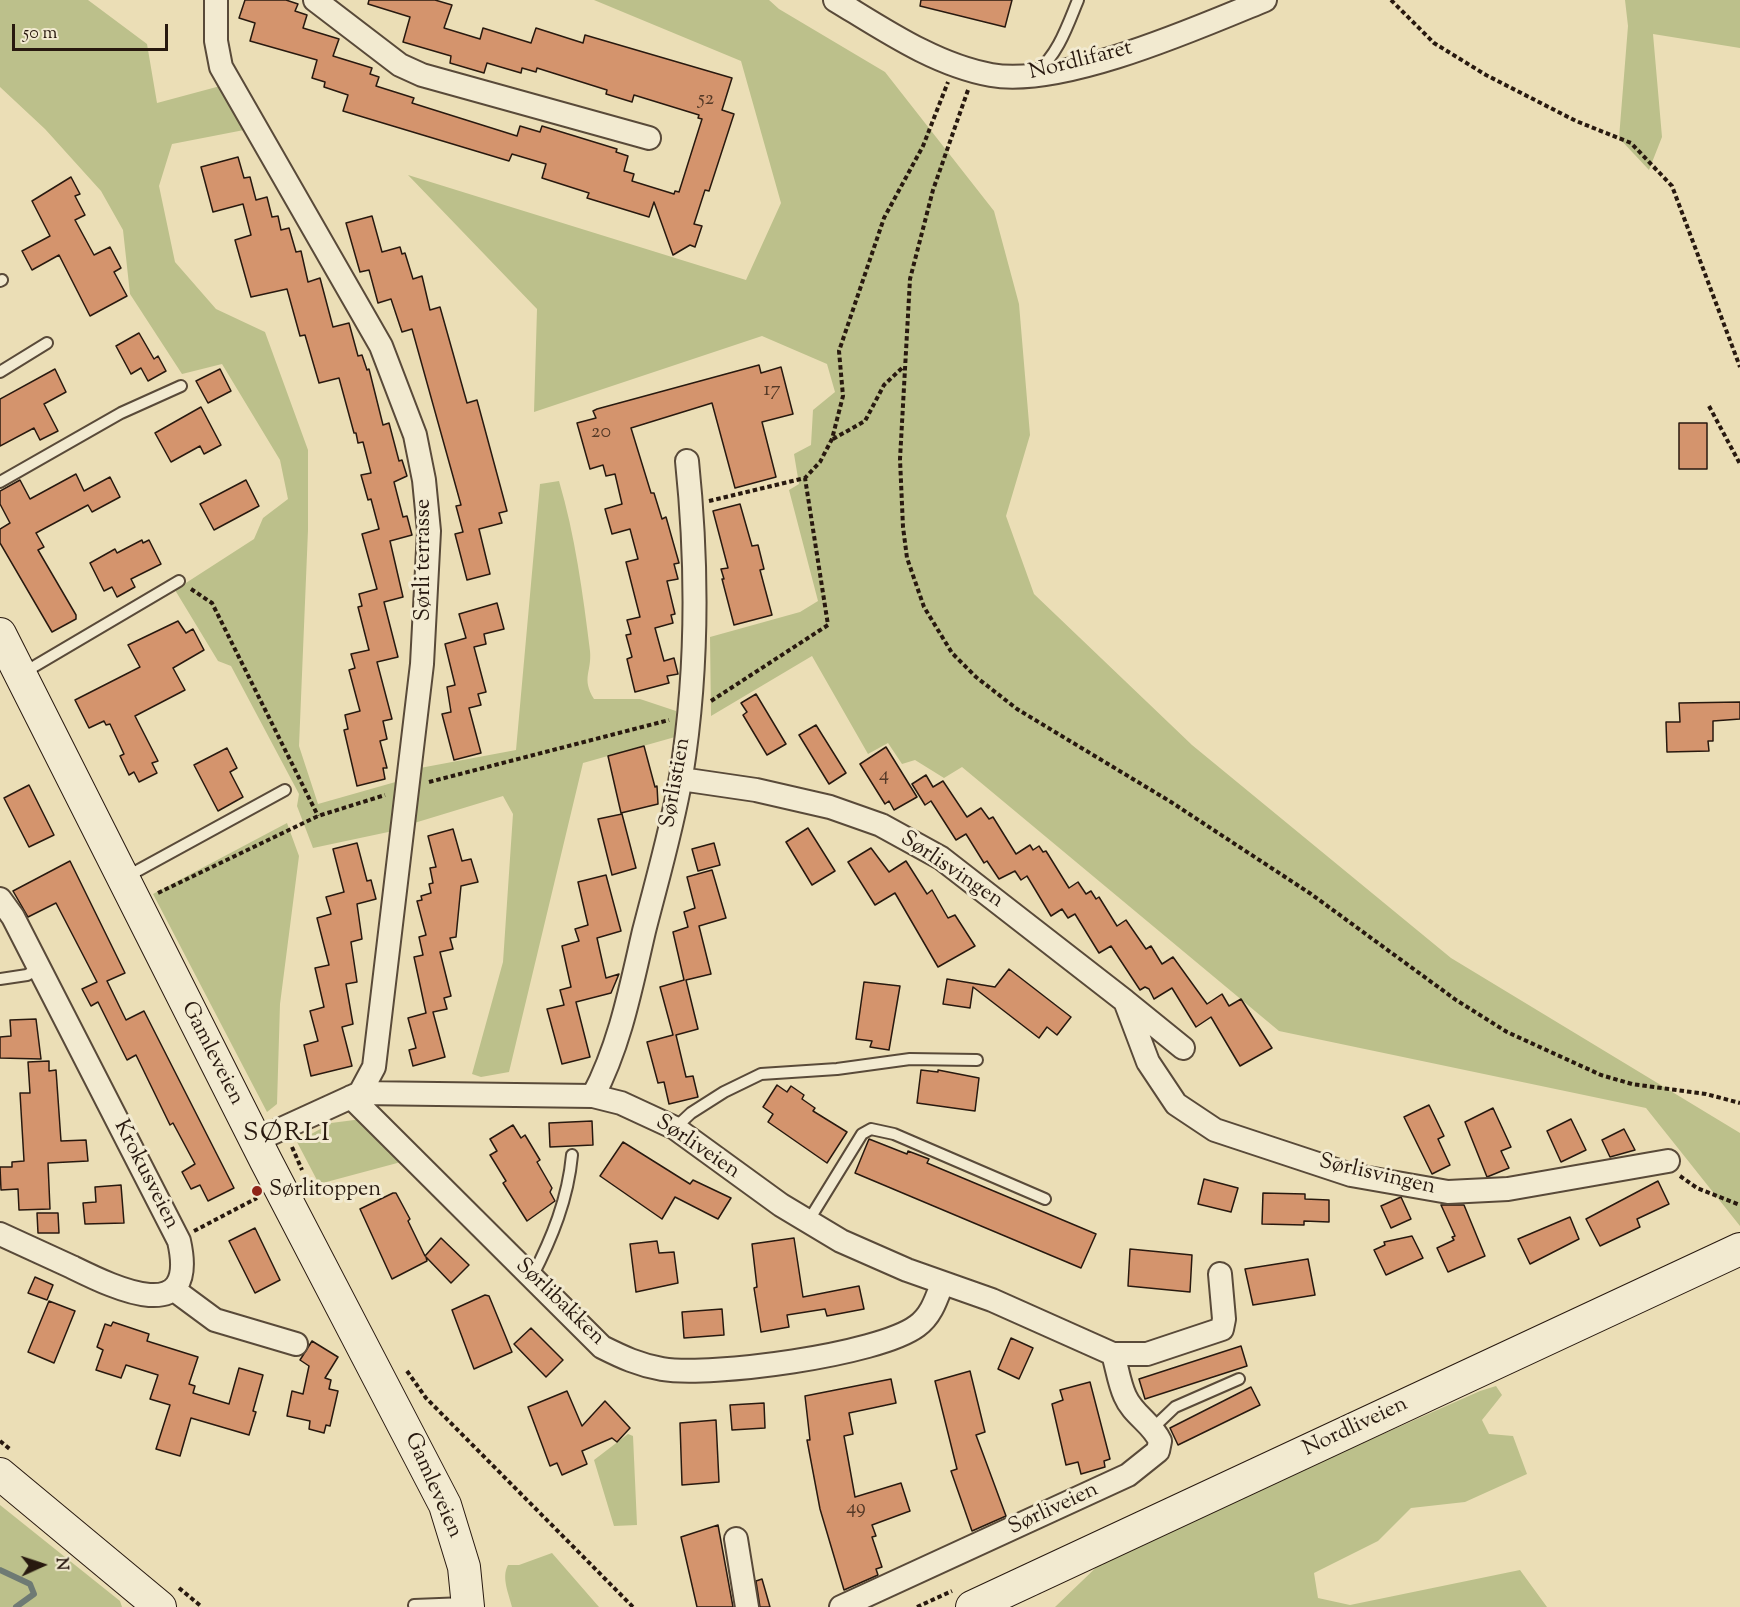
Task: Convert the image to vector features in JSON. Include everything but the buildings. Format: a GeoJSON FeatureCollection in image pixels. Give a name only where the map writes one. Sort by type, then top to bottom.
{"type":"FeatureCollection","features":[{"type":"Feature","properties":{"kind":"street","name":"Sørli terrasse"},"geometry":{"type":"LineString","coordinates":[[216,0],[216,41],[221,67],[381,346],[415,435],[424,480],[429,531],[422,664],[374,1067],[356,1095]]}},
{"type":"Feature","properties":{"kind":"street"},"geometry":{"type":"LineString","coordinates":[[315,0],[400,65],[422,75],[649,138]]}},
{"type":"Feature","properties":{"kind":"street","name":"Nordlifaret"},"geometry":{"type":"LineString","coordinates":[[835,0],[896,37],[964,68],[1027,78],[1081,66],[1176,36],[1265,0]]}},
{"type":"Feature","properties":{"kind":"street","name":"Sørlistien"},"geometry":{"type":"LineString","coordinates":[[594,1095],[603,1078],[622,1023],[681,779],[691,693],[695,606],[692,506],[687,461]]}},
{"type":"Feature","properties":{"kind":"street","name":"Gamleveien"},"geometry":{"type":"LineString","coordinates":[[0,634],[255,1141],[292,1182],[445,1505],[459,1546],[468,1605]]}},
{"type":"Feature","properties":{"kind":"street","name":"Sørlisvingen"},"geometry":{"type":"LineString","coordinates":[[681,779],[756,790],[830,807],[881,825],[940,858],[1184,1048]]}},
{"type":"Feature","properties":{"kind":"street","name":"Krokusveien"},"geometry":{"type":"LineString","coordinates":[[0,899],[13,917],[179,1241],[182,1274],[173,1289]]}},
{"type":"Feature","properties":{"kind":"street","name":"Sørlisvingen"},"geometry":{"type":"LineString","coordinates":[[1125,1002],[1148,1062],[1176,1104],[1215,1130],[1351,1175],[1448,1192],[1508,1189],[1668,1161]]}},
{"type":"Feature","properties":{"kind":"street","name":"Sørliveien"},"geometry":{"type":"LineString","coordinates":[[255,1141],[356,1095],[594,1095],[621,1103],[675,1128],[781,1205],[841,1240],[942,1284],[992,1300],[1113,1353],[1147,1354],[1222,1329],[1224,1319],[1220,1274]]}},
{"type":"Feature","properties":{"kind":"street","name":"Sørlibakken"},"geometry":{"type":"LineString","coordinates":[[356,1095],[602,1347],[629,1362],[662,1369],[694,1372],[791,1361],[892,1339],[917,1326],[925,1318],[933,1309],[942,1284]]}},
{"type":"Feature","properties":{"kind":"street"},"geometry":{"type":"LineString","coordinates":[[0,1234],[123,1291],[158,1295],[173,1289],[215,1320],[296,1344]]}},
{"type":"Feature","properties":{"kind":"street","name":"Nordliveien"},"geometry":{"type":"LineString","coordinates":[[972,1607],[1740,1249]]}},
{"type":"Feature","properties":{"kind":"street"},"geometry":{"type":"LineString","coordinates":[[1113,1353],[1125,1396],[1144,1423],[1154,1427]]}},
{"type":"Feature","properties":{"kind":"street","name":"Sørliveien"},"geometry":{"type":"LineString","coordinates":[[841,1607],[1035,1520],[1128,1475],[1158,1451],[1160,1441],[1154,1427]]}},
{"type":"Feature","properties":{"kind":"street"},"geometry":{"type":"LineString","coordinates":[[0,1474],[160,1607]]}},
{"type":"Feature","properties":{"kind":"street"},"geometry":{"type":"LineString","coordinates":[[736,1539],[747,1607]]}},
{"type":"Feature","properties":{"kind":"lane"},"geometry":{"type":"LineString","coordinates":[[1027,78],[1045,65],[1066,30],[1078,0]]}},
{"type":"Feature","properties":{"kind":"lane"},"geometry":{"type":"LineString","coordinates":[[0,372],[47,343]]}},
{"type":"Feature","properties":{"kind":"lane"},"geometry":{"type":"LineString","coordinates":[[0,482],[121,413],[181,386]]}},
{"type":"Feature","properties":{"kind":"lane"},"geometry":{"type":"LineString","coordinates":[[20,675],[179,581]]}},
{"type":"Feature","properties":{"kind":"lane"},"geometry":{"type":"LineString","coordinates":[[130,892],[285,790]]}},
{"type":"Feature","properties":{"kind":"lane"},"geometry":{"type":"LineString","coordinates":[[0,979],[27,975],[38,969]]}},
{"type":"Feature","properties":{"kind":"lane"},"geometry":{"type":"LineString","coordinates":[[675,1128],[691,1113],[724,1092],[761,1074],[837,1069],[910,1059],[976,1060]]}},
{"type":"Feature","properties":{"kind":"lane"},"geometry":{"type":"LineString","coordinates":[[809,1220],[862,1134],[871,1129],[894,1134],[1045,1199]]}},
{"type":"Feature","properties":{"kind":"lane"},"geometry":{"type":"LineString","coordinates":[[532,1277],[548,1246],[565,1201],[572,1155]]}},
{"type":"Feature","properties":{"kind":"lane"},"geometry":{"type":"LineString","coordinates":[[1154,1427],[1175,1407],[1239,1379]]}},
{"type":"Feature","properties":{"kind":"lane"},"geometry":{"type":"LineString","coordinates":[[414,1605],[468,1605]]}},
{"type":"Feature","properties":{"kind":"path"},"geometry":{"type":"LineString","coordinates":[[1391,0],[1434,43],[1486,75],[1576,121],[1631,143],[1672,186],[1740,367]]}},
{"type":"Feature","properties":{"kind":"path"},"geometry":{"type":"LineString","coordinates":[[964,68],[910,279],[900,459],[903,527],[908,558],[924,607],[952,653],[976,678],[1017,709],[1171,802],[1311,894],[1456,1000],[1507,1032],[1601,1075],[1632,1084],[1706,1094],[1740,1103]]}},
{"type":"Feature","properties":{"kind":"path"},"geometry":{"type":"LineString","coordinates":[[692,506],[805,478],[820,462],[832,439],[843,396],[839,351],[884,218],[964,68]]}},
{"type":"Feature","properties":{"kind":"path"},"geometry":{"type":"LineString","coordinates":[[832,439],[865,421],[884,385],[904,366]]}},
{"type":"Feature","properties":{"kind":"path"},"geometry":{"type":"LineString","coordinates":[[1708,406],[1740,464]]}},
{"type":"Feature","properties":{"kind":"path"},"geometry":{"type":"LineString","coordinates":[[179,581],[212,603],[318,816]]}},
{"type":"Feature","properties":{"kind":"path"},"geometry":{"type":"LineString","coordinates":[[130,892],[193,874],[318,816],[408,787]]}},
{"type":"Feature","properties":{"kind":"path"},"geometry":{"type":"LineString","coordinates":[[179,1241],[292,1182],[290,1143]]}},
{"type":"Feature","properties":{"kind":"path"},"geometry":{"type":"LineString","coordinates":[[1668,1161],[1683,1180],[1740,1205]]}},
{"type":"Feature","properties":{"kind":"path"},"geometry":{"type":"LineString","coordinates":[[404,1367],[426,1398],[633,1607]]}},
{"type":"Feature","properties":{"kind":"green space"},"geometry":{"type":"Polygon","coordinates":[[[0,0],[88,0],[147,44],[157,103],[224,85],[244,130],[172,144],[159,186],[175,262],[216,309],[265,332],[308,450],[308,530],[299,746],[318,804],[399,781],[393,831],[313,848],[297,806],[299,794],[231,666],[218,661],[175,590],[254,539],[263,518],[288,499],[280,460],[222,364],[182,374],[130,294],[123,230],[101,191],[45,129],[0,87],[0,0]]]}},
{"type":"Feature","properties":{"kind":"green space"},"geometry":{"type":"Polygon","coordinates":[[[594,0],[769,0],[779,9],[885,72],[994,211],[1019,304],[1030,435],[1006,516],[1034,594],[1192,745],[1451,958],[1740,1133],[1740,1226],[1646,1108],[1279,1031],[962,767],[944,778],[915,760],[902,764],[888,743],[868,754],[812,656],[711,716],[710,637],[800,612],[818,601],[789,490],[799,484],[794,454],[811,445],[813,410],[835,392],[827,364],[762,336],[534,412],[537,309],[408,175],[746,280],[781,203],[741,61],[594,0]]]}},
{"type":"Feature","properties":{"kind":"green space"},"geometry":{"type":"Polygon","coordinates":[[[1625,0],[1740,0],[1740,48],[1653,34],[1662,137],[1649,170],[1619,138],[1628,26],[1625,0]]]}},
{"type":"Feature","properties":{"kind":"green space"},"geometry":{"type":"Polygon","coordinates":[[[559,481],[570,522],[581,586],[590,651],[588,686],[590,692],[594,699],[640,699],[676,711],[675,737],[583,763],[509,1072],[481,1077],[472,1074],[503,962],[513,814],[503,796],[411,824],[420,768],[516,750],[540,484],[559,481]]]}},
{"type":"Feature","properties":{"kind":"green space"},"geometry":{"type":"Polygon","coordinates":[[[287,823],[299,856],[280,1004],[277,1104],[267,1112],[153,894],[287,823]]]}},
{"type":"Feature","properties":{"kind":"green space"},"geometry":{"type":"Polygon","coordinates":[[[362,1119],[401,1162],[319,1184],[297,1142],[331,1123],[362,1119]]]}},
{"type":"Feature","properties":{"kind":"green space"},"geometry":{"type":"Polygon","coordinates":[[[1496,1386],[1502,1395],[1482,1420],[1489,1434],[1513,1436],[1527,1474],[1465,1502],[1411,1508],[1378,1541],[1314,1573],[1318,1598],[1350,1605],[1520,1570],[1547,1607],[1055,1607],[1108,1556],[1480,1391],[1496,1386]]]}},
{"type":"Feature","properties":{"kind":"green space"},"geometry":{"type":"Polygon","coordinates":[[[628,1434],[633,1436],[637,1525],[614,1526],[594,1460],[628,1434]]]}},
{"type":"Feature","properties":{"kind":"green space"},"geometry":{"type":"Polygon","coordinates":[[[0,1505],[120,1601],[122,1607],[0,1607],[0,1505]]]}},
{"type":"Feature","properties":{"kind":"green space"},"geometry":{"type":"Polygon","coordinates":[[[552,1553],[599,1607],[512,1607],[505,1581],[508,1565],[519,1565],[552,1553]]]}},
{"type":"Feature","properties":{"kind":"waterway"},"geometry":{"type":"LineString","coordinates":[[0,1570],[30,1584],[34,1594],[16,1607]]}},
{"type":"Feature","properties":{"kind":"place","name":"Sørlitoppen"},"geometry":{"type":"Point","coordinates":[257,1191]}},
{"type":"Feature","properties":{"kind":"district","name":"SØRLI"},"geometry":{"type":"Point","coordinates":[287,1136]}}]}
